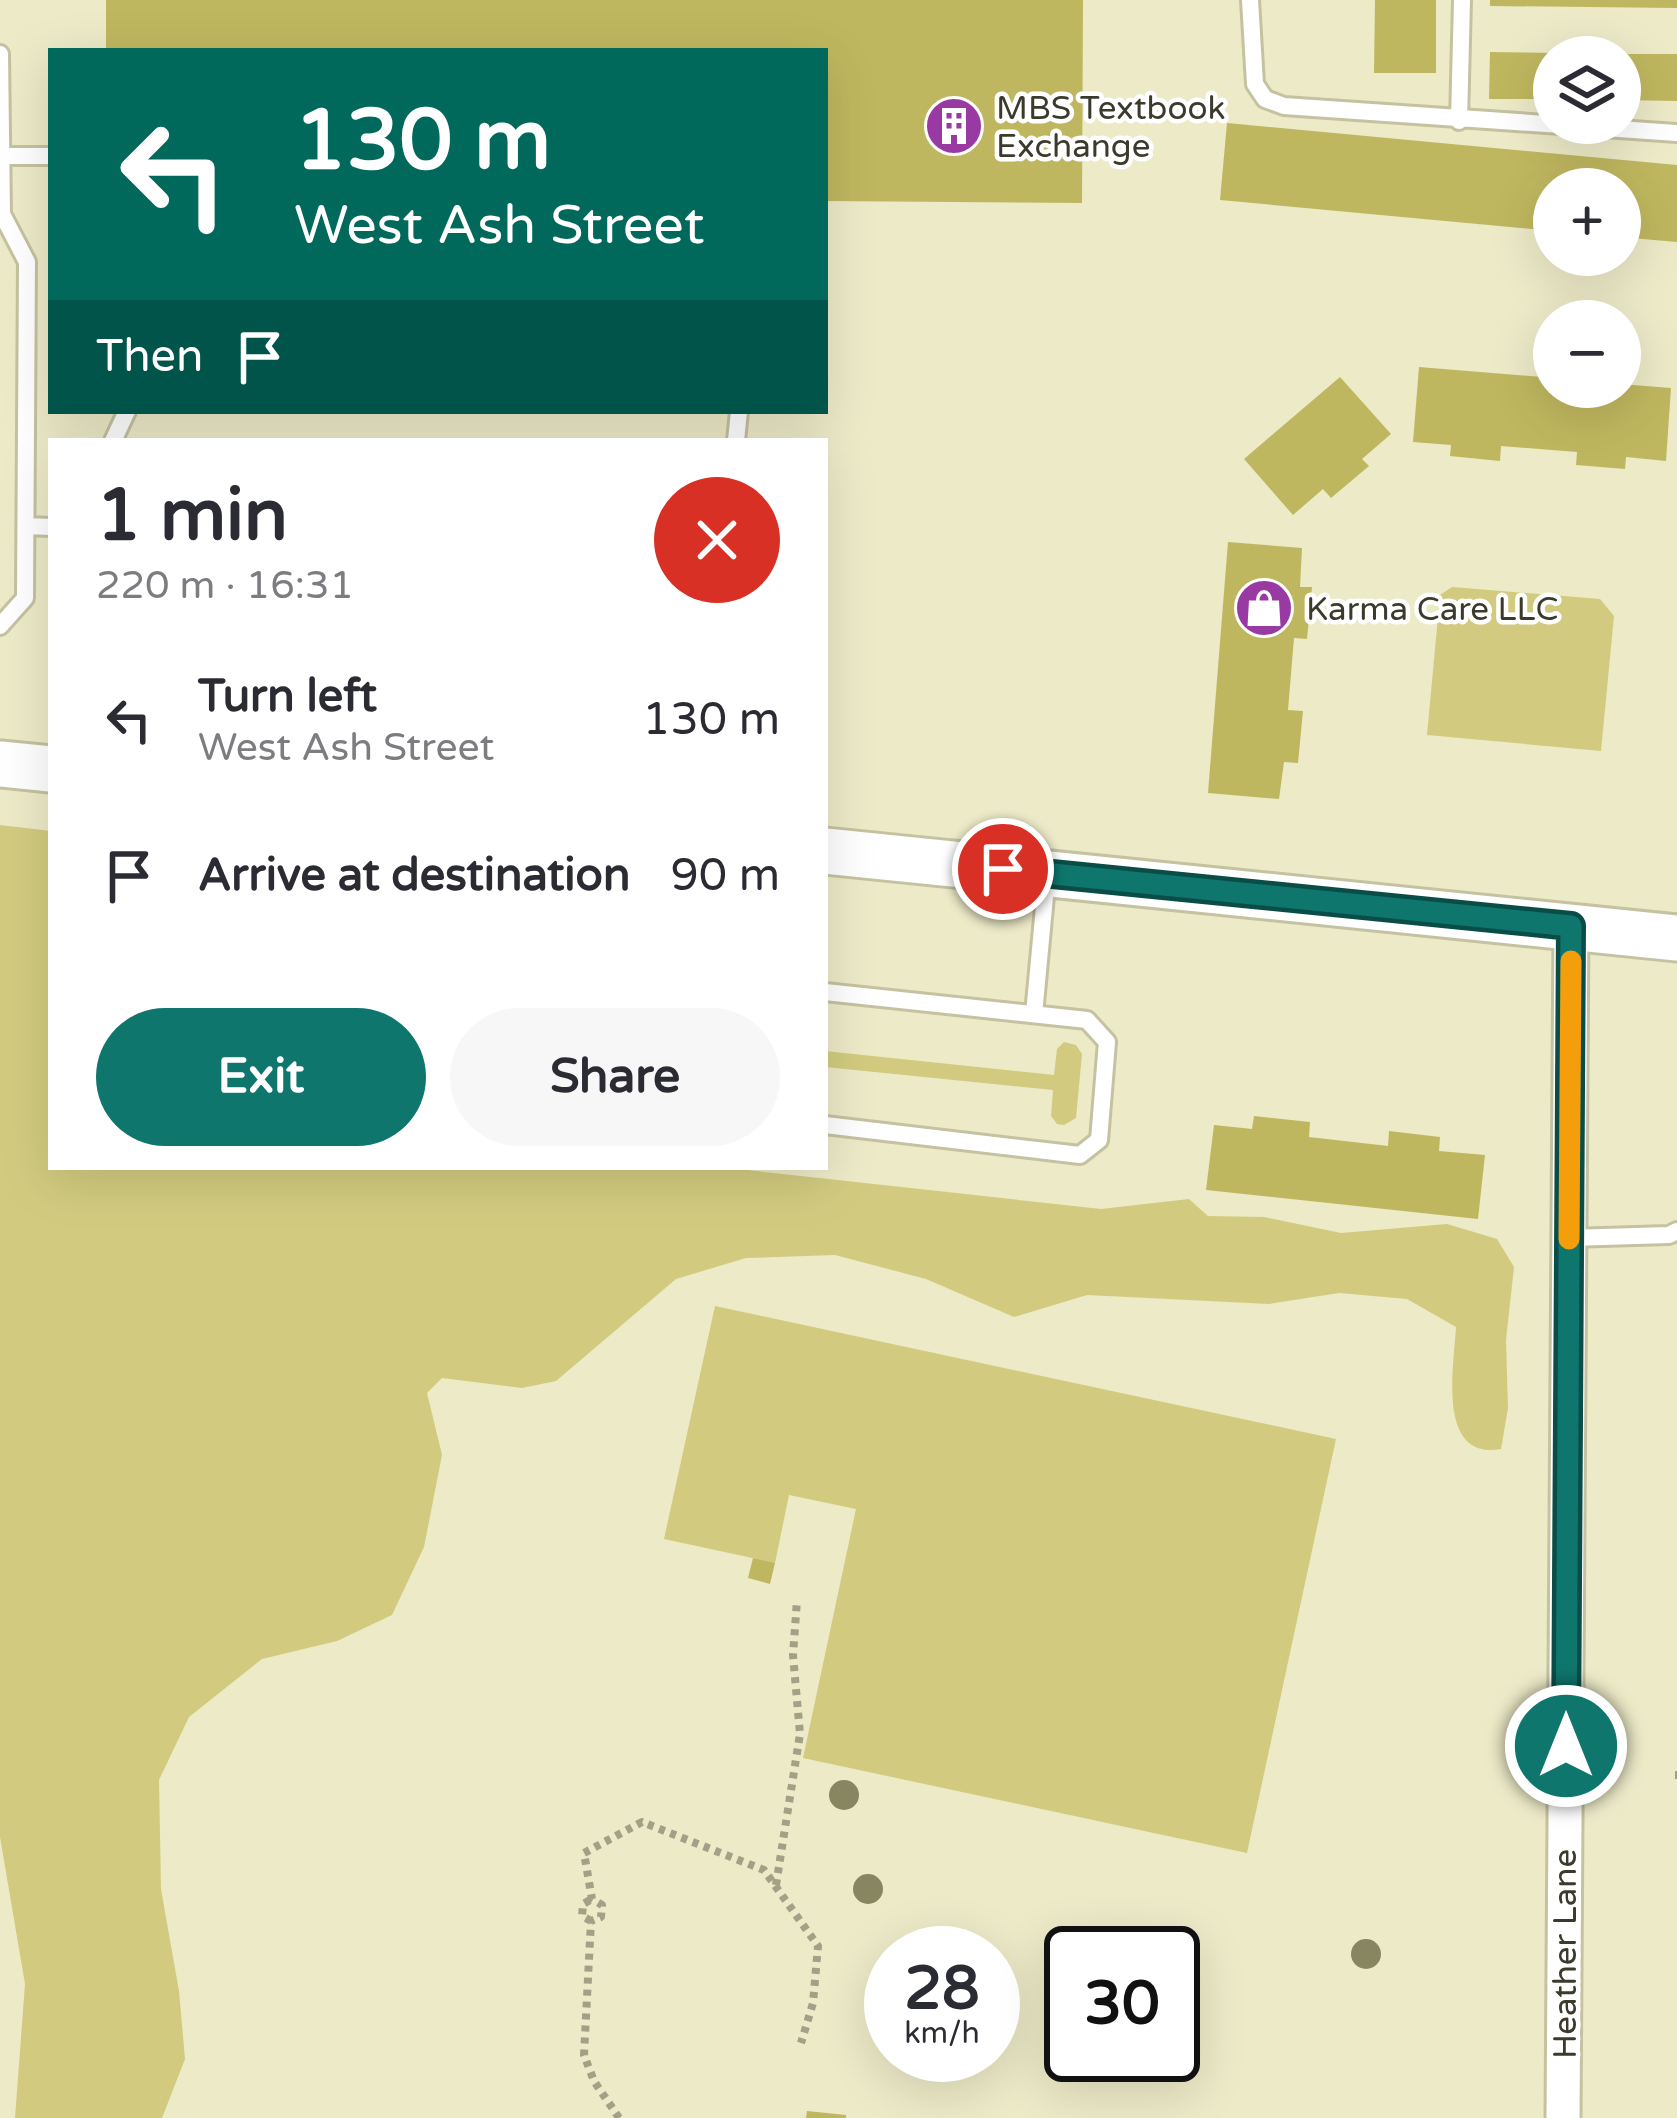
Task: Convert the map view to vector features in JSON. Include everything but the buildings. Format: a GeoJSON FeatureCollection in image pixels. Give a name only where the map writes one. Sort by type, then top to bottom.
{"type":"FeatureCollection","features":[{"type":"Feature","properties":{"kind":"street"},"geometry":{"type":"LineString","coordinates":[[0,764],[48,769]]}},
{"type":"Feature","properties":{"kind":"street"},"geometry":{"type":"LineString","coordinates":[[828,851],[1677,938]]}},
{"type":"Feature","properties":{"kind":"street","name":"Heather Lane"},"geometry":{"type":"LineString","coordinates":[[1563,2118],[1571,926]]}},
{"type":"Feature","properties":{"kind":"lane"},"geometry":{"type":"LineString","coordinates":[[1250,0],[1255,84],[1265,99],[1284,106],[1677,133]]}},
{"type":"Feature","properties":{"kind":"lane"},"geometry":{"type":"LineString","coordinates":[[1459,121],[1462,0]]}},
{"type":"Feature","properties":{"kind":"lane"},"geometry":{"type":"LineString","coordinates":[[0,54],[1,216],[27,262],[26,598],[0,626]]}},
{"type":"Feature","properties":{"kind":"lane"},"geometry":{"type":"LineString","coordinates":[[2,155],[48,155]]}},
{"type":"Feature","properties":{"kind":"lane"},"geometry":{"type":"LineString","coordinates":[[27,526],[48,526]]}},
{"type":"Feature","properties":{"kind":"lane"},"geometry":{"type":"LineString","coordinates":[[1034,1014],[1048,874]]}},
{"type":"Feature","properties":{"kind":"lane"},"geometry":{"type":"LineString","coordinates":[[828,992],[1087,1021],[1108,1042],[1100,1140],[1080,1155],[828,1125]]}},
{"type":"Feature","properties":{"kind":"lane"},"geometry":{"type":"LineString","coordinates":[[1569,1238],[1677,1231]]}},
{"type":"Feature","properties":{"kind":"path"},"geometry":{"type":"LineString","coordinates":[[776,1886],[800,1734],[794,1655],[797,1600]]}},
{"type":"Feature","properties":{"kind":"path"},"geometry":{"type":"LineString","coordinates":[[619,2118],[594,2081],[584,2055],[590,1921],[601,1917],[602,1905],[592,1899],[584,1853],[643,1822],[764,1870],[776,1886],[818,1946],[813,2002],[801,2043]]}},
{"type":"Feature","properties":{"kind":"shaded area"},"geometry":{"type":"Polygon","coordinates":[[[1452,587],[1600,599],[1614,616],[1601,751],[1427,735],[1440,595],[1452,587]]]}},
{"type":"Feature","properties":{"kind":"shaded area"},"geometry":{"type":"Polygon","coordinates":[[[0,825],[48,831],[48,1170],[747,1170],[1101,1209],[1189,1199],[1208,1216],[1264,1217],[1341,1233],[1447,1224],[1497,1239],[1514,1267],[1506,1340],[1508,1408],[1501,1449],[1480,1449],[1466,1440],[1458,1426],[1452,1385],[1456,1327],[1407,1299],[1339,1293],[1269,1304],[1087,1295],[1014,1317],[926,1279],[835,1255],[746,1258],[676,1279],[556,1381],[522,1388],[442,1378],[427,1393],[442,1455],[424,1547],[392,1615],[337,1641],[262,1659],[189,1717],[159,1780],[161,1889],[185,2059],[162,2118],[15,2118],[25,1984],[0,1837],[0,825]]]}},
{"type":"Feature","properties":{"kind":"shaded area"},"geometry":{"type":"Polygon","coordinates":[[[1064,1042],[1076,1045],[1082,1054],[1076,1118],[1064,1125],[1051,1116],[1053,1090],[828,1067],[828,1051],[1054,1075],[1057,1049],[1064,1042]]]}},
{"type":"Feature","properties":{"kind":"shaded area"},"geometry":{"type":"Polygon","coordinates":[[[715,1306],[1336,1439],[1247,1853],[803,1758],[856,1509],[789,1495],[775,1563],[664,1539],[715,1306]]]}},
{"type":"Feature","properties":{"kind":"slow traffic"},"geometry":{"type":"LineString","coordinates":[[1569,1239],[1571,961]]}},
{"type":"Feature","properties":{"kind":"place","name":"MBS Textbook Exchange"},"geometry":{"type":"Point","coordinates":[954,126]}},
{"type":"Feature","properties":{"kind":"place","name":"Karma Care LLC"},"geometry":{"type":"Point","coordinates":[1264,608]}},
{"type":"Feature","properties":{"kind":"route"},"geometry":{"type":"LineString","coordinates":[[1003,869],[1571,926],[1566,1746]]}}]}
